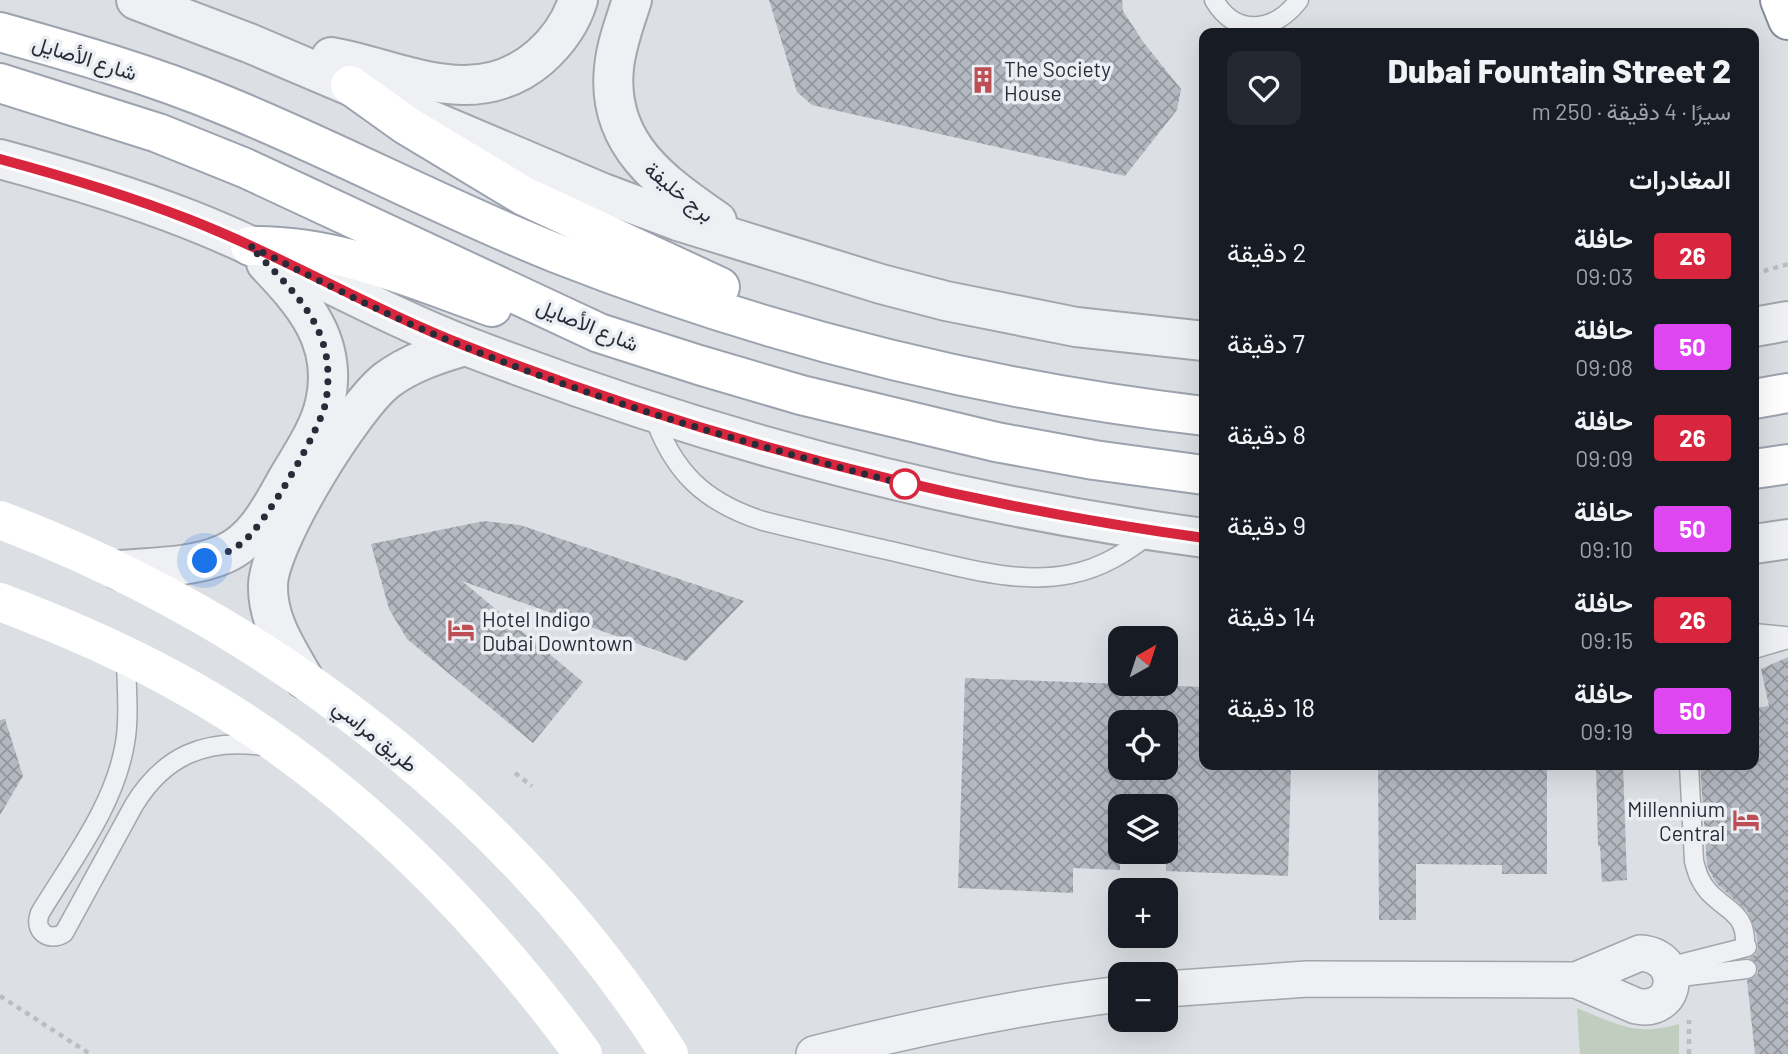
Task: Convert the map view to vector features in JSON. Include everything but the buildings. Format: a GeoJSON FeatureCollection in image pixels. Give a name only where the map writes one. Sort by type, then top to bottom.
{"type":"FeatureCollection","features":[{"type":"Feature","properties":{"kind":"main road"},"geometry":{"type":"LineString","coordinates":[[1780,0],[1788,20]]}},
{"type":"Feature","properties":{"kind":"main road","name":"شارع الأصايل"},"geometry":{"type":"LineString","coordinates":[[0,32],[140,74],[222,104],[508,233],[632,281],[734,316],[816,341],[984,382],[1199,415]]}},
{"type":"Feature","properties":{"kind":"main road","name":"شارع الأصايل"},"geometry":{"type":"LineString","coordinates":[[0,83],[146,129],[245,168],[599,332],[801,396],[899,420],[1081,458],[1199,474]]}},
{"type":"Feature","properties":{"kind":"main road"},"geometry":{"type":"LineString","coordinates":[[350,85],[418,133],[524,196],[757,305],[816,341]]}},
{"type":"Feature","properties":{"kind":"main road"},"geometry":{"type":"LineString","coordinates":[[250,246],[283,246],[345,256],[498,309],[599,332]]}},
{"type":"Feature","properties":{"kind":"main road"},"geometry":{"type":"LineString","coordinates":[[1759,399],[1788,393]]}},
{"type":"Feature","properties":{"kind":"main road"},"geometry":{"type":"LineString","coordinates":[[1759,468],[1788,464]]}},
{"type":"Feature","properties":{"kind":"main road","name":"طريق مراسي"},"geometry":{"type":"LineString","coordinates":[[0,520],[51,539],[119,570],[244,640],[304,679],[401,754],[500,845],[558,908],[673,1051]]}},
{"type":"Feature","properties":{"kind":"main road"},"geometry":{"type":"LineString","coordinates":[[0,602],[52,622],[126,656],[201,696],[292,755],[362,811],[427,871],[489,935],[546,1003],[583,1054]]}},
{"type":"Feature","properties":{"kind":"street"},"geometry":{"type":"LineString","coordinates":[[136,0],[249,43],[678,221],[881,284],[1010,316],[1076,327],[1199,340]]}},
{"type":"Feature","properties":{"kind":"street"},"geometry":{"type":"LineString","coordinates":[[249,43],[338,58],[424,82],[459,87],[495,82],[527,67],[554,44],[574,14],[578,0]]}},
{"type":"Feature","properties":{"kind":"street","name":"برج خليفة"},"geometry":{"type":"LineString","coordinates":[[632,0],[614,69],[615,101],[624,132],[640,160],[664,183],[754,245]]}},
{"type":"Feature","properties":{"kind":"street"},"geometry":{"type":"LineString","coordinates":[[0,159],[189,219],[356,299],[465,346],[653,414],[795,456],[908,485],[1021,509],[1199,537]]}},
{"type":"Feature","properties":{"kind":"street"},"geometry":{"type":"LineString","coordinates":[[119,570],[205,561],[226,554],[244,542],[260,526],[315,431],[325,403],[328,373],[324,344],[306,308],[250,246]]}},
{"type":"Feature","properties":{"kind":"street"},"geometry":{"type":"LineString","coordinates":[[1759,326],[1788,321]]}},
{"type":"Feature","properties":{"kind":"street"},"geometry":{"type":"LineString","coordinates":[[304,679],[272,619],[268,586],[275,553],[297,508],[352,418],[368,398],[406,367],[465,346]]}},
{"type":"Feature","properties":{"kind":"street"},"geometry":{"type":"LineString","coordinates":[[1759,543],[1788,539]]}},
{"type":"Feature","properties":{"kind":"street"},"geometry":{"type":"LineString","coordinates":[[1178,988],[1307,979],[1576,980],[1646,1008],[1665,999],[1671,989],[1670,972],[1661,958],[1640,953],[1576,980]]}},
{"type":"Feature","properties":{"kind":"street"},"geometry":{"type":"LineString","coordinates":[[819,1053],[982,1015],[1108,996]]}},
{"type":"Feature","properties":{"kind":"lane"},"geometry":{"type":"LineString","coordinates":[[1214,0],[1220,10],[1235,22],[1253,27],[1272,24],[1288,15],[1299,0]]}},
{"type":"Feature","properties":{"kind":"lane"},"geometry":{"type":"LineString","coordinates":[[653,414],[662,439],[675,462],[713,500],[737,513],[959,567],[1040,578],[1072,574],[1101,565],[1129,550],[1154,531]]}},
{"type":"Feature","properties":{"kind":"lane"},"geometry":{"type":"LineString","coordinates":[[1759,634],[1788,638]]}},
{"type":"Feature","properties":{"kind":"lane"},"geometry":{"type":"LineString","coordinates":[[1759,647],[1788,638]]}},
{"type":"Feature","properties":{"kind":"lane"},"geometry":{"type":"LineString","coordinates":[[126,656],[126,739],[120,768],[100,812],[40,913],[37,920],[42,934],[57,937],[64,933],[144,788],[174,761],[192,751],[232,743],[276,748],[292,755]]}},
{"type":"Feature","properties":{"kind":"lane"},"geometry":{"type":"LineString","coordinates":[[1670,972],[1746,947],[1744,926],[1739,918],[1707,890],[1696,872],[1689,770]]}},
{"type":"Feature","properties":{"kind":"lane"},"geometry":{"type":"LineString","coordinates":[[1670,972],[1747,969]]}},
{"type":"Feature","properties":{"kind":"path"},"geometry":{"type":"LineString","coordinates":[[1759,273],[1788,264]]}},
{"type":"Feature","properties":{"kind":"path"},"geometry":{"type":"LineString","coordinates":[[516,773],[532,786]]}},
{"type":"Feature","properties":{"kind":"path"},"geometry":{"type":"LineString","coordinates":[[0,996],[90,1054]]}},
{"type":"Feature","properties":{"kind":"path"},"geometry":{"type":"LineString","coordinates":[[1689,1016],[1689,1054]]}},
{"type":"Feature","properties":{"kind":"green space"},"geometry":{"type":"Polygon","coordinates":[[[1577,1008],[1615,1024],[1638,1029],[1664,1028],[1679,1024],[1679,1054],[1580,1054],[1577,1008]]]}},
{"type":"Feature","properties":{"kind":"bus line","name":"26"},"geometry":{"type":"LineString","coordinates":[[0,159],[61,176],[189,219],[410,323],[573,387],[653,414],[795,456],[908,485],[1021,509],[1199,537]]}},
{"type":"Feature","properties":{"kind":"place","name":"The Society House"},"geometry":{"type":"Point","coordinates":[983,80]}},
{"type":"Feature","properties":{"kind":"place","name":"Hotel Indigo Dubai Downtown"},"geometry":{"type":"Point","coordinates":[461,630]}},
{"type":"Feature","properties":{"kind":"place","name":"Millennium Central"},"geometry":{"type":"Point","coordinates":[1746,820]}},
{"type":"Feature","properties":{"kind":"route"},"geometry":{"type":"LineString","coordinates":[[205,561],[226,554],[244,542],[260,526],[315,431],[325,403],[328,373],[324,344],[312,316],[250,246],[410,323],[573,387],[795,456],[908,485],[905,484]]}}]}
